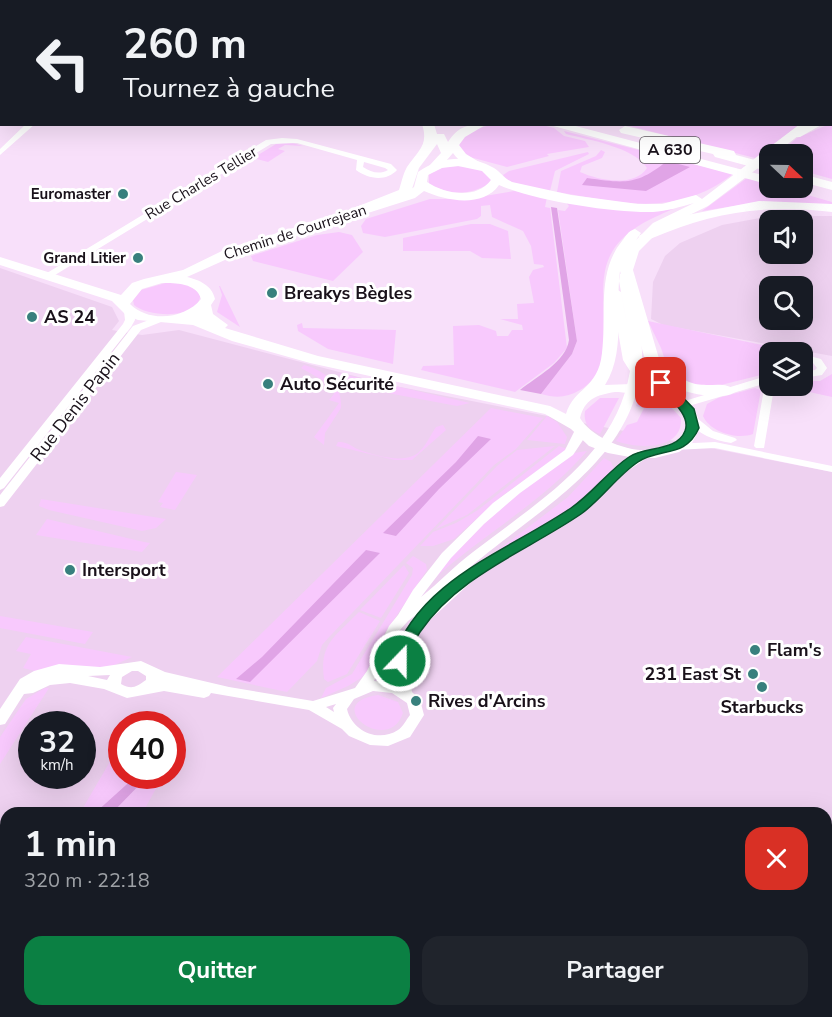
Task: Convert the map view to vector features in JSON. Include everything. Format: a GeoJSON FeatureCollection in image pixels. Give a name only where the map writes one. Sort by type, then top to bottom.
{"type":"FeatureCollection","features":[{"type":"Feature","properties":{"kind":"highway"},"geometry":{"type":"LineString","coordinates":[[351,213],[405,192],[410,174],[431,145],[432,133],[429,126]]}},
{"type":"Feature","properties":{"kind":"highway"},"geometry":{"type":"LineString","coordinates":[[434,126],[447,154],[435,166]]}},
{"type":"Feature","properties":{"kind":"highway"},"geometry":{"type":"LineString","coordinates":[[477,126],[455,138],[453,145],[462,158],[478,165]]}},
{"type":"Feature","properties":{"kind":"highway"},"geometry":{"type":"LineString","coordinates":[[560,126],[759,176]]}},
{"type":"Feature","properties":{"kind":"highway","name":"A 630"},"geometry":{"type":"LineString","coordinates":[[578,126],[759,176]]}},
{"type":"Feature","properties":{"kind":"highway","name":"A 630"},"geometry":{"type":"LineString","coordinates":[[611,126],[759,159]]}},
{"type":"Feature","properties":{"kind":"highway"},"geometry":{"type":"LineString","coordinates":[[796,134],[813,126]]}},
{"type":"Feature","properties":{"kind":"highway"},"geometry":{"type":"LineString","coordinates":[[813,183],[832,182]]}},
{"type":"Feature","properties":{"kind":"highway"},"geometry":{"type":"LineString","coordinates":[[813,184],[832,186]]}},
{"type":"Feature","properties":{"kind":"highway"},"geometry":{"type":"LineString","coordinates":[[813,187],[832,195]]}},
{"type":"Feature","properties":{"kind":"highway"},"geometry":{"type":"LineString","coordinates":[[645,236],[694,215],[727,208],[772,204],[832,208]]}},
{"type":"Feature","properties":{"kind":"main road"},"geometry":{"type":"LineString","coordinates":[[786,144],[806,126]]}},
{"type":"Feature","properties":{"kind":"main road"},"geometry":{"type":"LineString","coordinates":[[435,166],[456,163],[478,165],[494,173],[497,180],[520,189],[651,208],[697,198],[759,167]]}},
{"type":"Feature","properties":{"kind":"main road","name":"Chemin de Courrejean"},"geometry":{"type":"LineString","coordinates":[[143,284],[183,275],[231,252],[411,195],[420,188],[422,174],[435,166]]}},
{"type":"Feature","properties":{"kind":"main road"},"geometry":{"type":"LineString","coordinates":[[422,183],[444,195],[480,193],[489,190],[497,180]]}},
{"type":"Feature","properties":{"kind":"main road"},"geometry":{"type":"LineString","coordinates":[[0,261],[117,298],[127,307],[157,320],[195,321],[237,338],[315,360],[550,411],[580,432],[615,451],[648,453],[673,448],[689,435],[693,420],[661,383],[645,333],[620,270],[622,248],[637,231],[708,198],[729,183]]}},
{"type":"Feature","properties":{"kind":"main road","name":"Chemin de Courrejean"},"geometry":{"type":"LineString","coordinates":[[203,287],[200,278],[203,272],[234,257],[418,196],[444,195]]}},
{"type":"Feature","properties":{"kind":"main road"},"geometry":{"type":"LineString","coordinates":[[580,432],[573,411],[598,387],[608,362],[611,308],[609,280],[620,270],[645,236],[657,226],[704,204],[708,198]]}},
{"type":"Feature","properties":{"kind":"main road"},"geometry":{"type":"LineString","coordinates":[[0,255],[94,285],[143,284]]}},
{"type":"Feature","properties":{"kind":"main road"},"geometry":{"type":"LineString","coordinates":[[165,279],[187,280],[203,287],[208,299],[204,305],[189,315],[174,319]]}},
{"type":"Feature","properties":{"kind":"main road"},"geometry":{"type":"LineString","coordinates":[[127,307],[129,292],[143,284]]}},
{"type":"Feature","properties":{"kind":"main road"},"geometry":{"type":"LineString","coordinates":[[204,305],[210,319],[231,329],[333,357],[543,402],[564,402],[618,387],[648,389],[678,402]]}},
{"type":"Feature","properties":{"kind":"main road"},"geometry":{"type":"LineString","coordinates":[[645,333],[657,350],[665,373],[673,382],[692,389],[729,391]]}},
{"type":"Feature","properties":{"kind":"street"},"geometry":{"type":"LineString","coordinates":[[0,153],[29,126]]}},
{"type":"Feature","properties":{"kind":"street","name":"Rue Charles Tellier"},"geometry":{"type":"LineString","coordinates":[[52,273],[269,142],[290,140],[361,159]]}},
{"type":"Feature","properties":{"kind":"street"},"geometry":{"type":"LineString","coordinates":[[398,624],[477,555],[544,506],[586,466],[608,438],[624,411],[634,380],[634,369],[628,360],[620,270]]}},
{"type":"Feature","properties":{"kind":"street","name":"Rue Denis Papin"},"geometry":{"type":"LineString","coordinates":[[0,486],[128,325],[130,320],[127,307]]}},
{"type":"Feature","properties":{"kind":"street","name":"Rue Denis Papin"},"geometry":{"type":"LineString","coordinates":[[0,503],[137,328],[157,320]]}},
{"type":"Feature","properties":{"kind":"street"},"geometry":{"type":"LineString","coordinates":[[813,360],[817,361],[822,368],[818,373],[813,374]]}},
{"type":"Feature","properties":{"kind":"street"},"geometry":{"type":"LineString","coordinates":[[678,402],[729,391],[759,381]]}},
{"type":"Feature","properties":{"kind":"street"},"geometry":{"type":"LineString","coordinates":[[760,446],[768,396]]}},
{"type":"Feature","properties":{"kind":"street"},"geometry":{"type":"LineString","coordinates":[[693,420],[700,429],[711,435],[832,461]]}},
{"type":"Feature","properties":{"kind":"street"},"geometry":{"type":"LineString","coordinates":[[343,724],[341,708],[375,674],[398,624],[420,586],[456,543],[493,508],[567,454],[578,439],[580,432]]}},
{"type":"Feature","properties":{"kind":"street"},"geometry":{"type":"LineString","coordinates":[[673,448],[688,445],[715,445],[832,469]]}},
{"type":"Feature","properties":{"kind":"street"},"geometry":{"type":"LineString","coordinates":[[416,626],[446,594],[483,566],[562,520],[596,496],[635,458],[648,453]]}},
{"type":"Feature","properties":{"kind":"street"},"geometry":{"type":"LineString","coordinates":[[405,693],[399,670],[405,643],[437,591]]}},
{"type":"Feature","properties":{"kind":"street"},"geometry":{"type":"LineString","coordinates":[[0,720],[25,682],[48,670],[100,672],[141,666],[161,676],[229,692],[313,706],[343,724],[349,731],[370,740],[400,735],[408,730],[417,715],[413,700],[405,693],[384,686],[356,691],[313,706]]}},
{"type":"Feature","properties":{"kind":"street"},"geometry":{"type":"LineString","coordinates":[[115,687],[114,678],[128,667]]}},
{"type":"Feature","properties":{"kind":"street"},"geometry":{"type":"LineString","coordinates":[[146,689],[154,678],[151,671]]}},
{"type":"Feature","properties":{"kind":"street"},"geometry":{"type":"LineString","coordinates":[[10,704],[40,682],[56,678],[82,680],[115,687],[127,693],[164,686],[208,694],[229,692]]}},
{"type":"Feature","properties":{"kind":"shaded area"},"geometry":{"type":"Polygon","coordinates":[[[546,126],[554,128],[564,136],[585,141],[589,147],[547,154],[549,156],[507,167],[466,156],[459,146],[465,137],[483,127],[546,126]]]}},
{"type":"Feature","properties":{"kind":"shaded area"},"geometry":{"type":"Polygon","coordinates":[[[630,126],[798,126],[774,144],[759,144],[759,155],[755,158],[630,126]]]}},
{"type":"Feature","properties":{"kind":"shaded area"},"geometry":{"type":"Polygon","coordinates":[[[825,126],[832,126],[832,179],[813,174],[813,144],[790,144],[797,138],[825,126]]]}},
{"type":"Feature","properties":{"kind":"shaded area"},"geometry":{"type":"Polygon","coordinates":[[[564,131],[733,174],[712,188],[691,197],[669,202],[626,203],[557,192],[561,171],[596,156],[601,150],[605,152],[602,158],[582,166],[580,172],[606,180],[625,180],[634,178],[647,168],[641,161],[622,150],[566,134],[564,131]]]}},
{"type":"Feature","properties":{"kind":"shaded area"},"geometry":{"type":"Polygon","coordinates":[[[289,142],[303,146],[285,145],[278,149],[285,151],[268,162],[253,158],[276,144],[289,142]]]}},
{"type":"Feature","properties":{"kind":"shaded area"},"geometry":{"type":"Polygon","coordinates":[[[588,152],[589,154],[555,171],[550,191],[512,183],[503,175],[509,171],[588,152]]]}},
{"type":"Feature","properties":{"kind":"shaded area"},"geometry":{"type":"Polygon","coordinates":[[[667,161],[690,167],[646,191],[582,185],[587,178],[611,181],[638,179],[667,161]]]}},
{"type":"Feature","properties":{"kind":"shaded area"},"geometry":{"type":"Polygon","coordinates":[[[464,166],[483,170],[491,179],[490,183],[467,192],[452,192],[429,184],[429,174],[443,167],[464,166]]]}},
{"type":"Feature","properties":{"kind":"shaded area"},"geometry":{"type":"Polygon","coordinates":[[[747,178],[759,181],[759,198],[813,197],[832,202],[832,207],[747,204],[702,211],[747,178]]]}},
{"type":"Feature","properties":{"kind":"shaded area"},"geometry":{"type":"Polygon","coordinates":[[[514,191],[547,197],[545,207],[550,208],[567,348],[554,363],[515,392],[421,370],[423,366],[454,365],[453,326],[479,325],[496,331],[497,336],[508,336],[512,330],[523,330],[522,325],[500,319],[518,319],[517,304],[534,303],[529,277],[533,270],[544,267],[534,264],[531,246],[523,231],[492,217],[490,205],[481,206],[481,216],[477,219],[385,237],[363,233],[361,226],[366,219],[430,199],[467,199],[514,191]]]}},
{"type":"Feature","properties":{"kind":"shaded area"},"geometry":{"type":"Polygon","coordinates":[[[562,198],[662,210],[673,209],[636,228],[614,249],[604,274],[605,329],[601,364],[593,378],[580,390],[570,395],[556,397],[541,394],[572,354],[577,341],[558,210],[565,211],[569,206],[562,198]]]}},
{"type":"Feature","properties":{"kind":"shaded area"},"geometry":{"type":"Polygon","coordinates":[[[551,207],[557,208],[577,341],[572,354],[541,394],[520,390],[556,362],[567,348],[569,340],[551,207]]]}},
{"type":"Feature","properties":{"kind":"shaded area"},"geometry":{"type":"Polygon","coordinates":[[[813,216],[832,216],[832,356],[813,353],[813,342],[759,343],[663,325],[651,319],[653,282],[665,256],[680,243],[722,225],[759,218],[759,264],[813,264],[813,216]]]}},
{"type":"Feature","properties":{"kind":"shaded area"},"geometry":{"type":"Polygon","coordinates":[[[471,224],[490,224],[508,231],[511,259],[482,258],[470,251],[403,251],[403,238],[471,224]]]}},
{"type":"Feature","properties":{"kind":"shaded area"},"geometry":{"type":"Polygon","coordinates":[[[339,232],[352,235],[363,252],[333,281],[253,261],[251,256],[317,235],[339,232]]]}},
{"type":"Feature","properties":{"kind":"shaded area","name":"Rives d'Arcins"},"geometry":{"type":"Polygon","coordinates":[[[0,268],[112,307],[119,321],[112,330],[142,335],[179,330],[385,384],[832,472],[832,807],[0,807],[0,268]]]}},
{"type":"Feature","properties":{"kind":"shaded area"},"geometry":{"type":"Polygon","coordinates":[[[169,282],[189,285],[200,293],[199,302],[193,308],[174,314],[151,312],[134,305],[133,300],[141,290],[169,282]]]}},
{"type":"Feature","properties":{"kind":"shaded area"},"geometry":{"type":"Polygon","coordinates":[[[219,286],[240,327],[217,312],[222,295],[219,286]]]}},
{"type":"Feature","properties":{"kind":"shaded area"},"geometry":{"type":"Polygon","coordinates":[[[648,321],[759,344],[759,376],[713,387],[696,387],[668,369],[648,321]]]}},
{"type":"Feature","properties":{"kind":"shaded area"},"geometry":{"type":"Polygon","coordinates":[[[302,323],[303,328],[396,330],[393,364],[328,349],[298,331],[297,325],[302,323]]]}},
{"type":"Feature","properties":{"kind":"shaded area"},"geometry":{"type":"Polygon","coordinates":[[[304,365],[331,380],[341,400],[341,408],[325,433],[324,445],[314,437],[339,403],[329,400],[334,394],[331,385],[301,368],[304,365]]]}},
{"type":"Feature","properties":{"kind":"shaded area"},"geometry":{"type":"Polygon","coordinates":[[[338,373],[470,403],[457,406],[361,388],[349,383],[338,373]]]}},
{"type":"Feature","properties":{"kind":"shaded area"},"geometry":{"type":"Polygon","coordinates":[[[832,374],[832,397],[813,393],[813,381],[820,381],[832,374]]]}},
{"type":"Feature","properties":{"kind":"shaded area"},"geometry":{"type":"Polygon","coordinates":[[[755,388],[759,389],[753,434],[732,435],[718,430],[707,422],[703,416],[707,404],[718,398],[755,388]]]}},
{"type":"Feature","properties":{"kind":"shaded area"},"geometry":{"type":"Polygon","coordinates":[[[639,397],[653,400],[656,398],[669,405],[681,418],[680,429],[675,437],[658,445],[647,446],[616,441],[627,425],[637,422],[644,408],[636,406],[639,397]]]}},
{"type":"Feature","properties":{"kind":"shaded area"},"geometry":{"type":"Polygon","coordinates":[[[600,398],[619,398],[600,434],[588,425],[585,411],[600,398]]]}},
{"type":"Feature","properties":{"kind":"shaded area"},"geometry":{"type":"Polygon","coordinates":[[[491,408],[543,418],[516,449],[494,465],[330,636],[322,645],[317,661],[287,692],[217,677],[491,408]]]}},
{"type":"Feature","properties":{"kind":"shaded area"},"geometry":{"type":"Polygon","coordinates":[[[547,416],[557,422],[567,437],[565,444],[527,440],[547,416]]]}},
{"type":"Feature","properties":{"kind":"shaded area"},"geometry":{"type":"Polygon","coordinates":[[[443,425],[446,430],[412,460],[395,460],[336,446],[338,442],[347,443],[360,450],[383,457],[407,458],[420,451],[436,427],[443,425]]]}},
{"type":"Feature","properties":{"kind":"shaded area"},"geometry":{"type":"Polygon","coordinates":[[[478,436],[491,439],[439,489],[396,536],[383,533],[456,462],[478,436]]]}},
{"type":"Feature","properties":{"kind":"shaded area"},"geometry":{"type":"Polygon","coordinates":[[[555,446],[467,515],[436,529],[497,466],[517,450],[555,446]]]}},
{"type":"Feature","properties":{"kind":"shaded area"},"geometry":{"type":"Polygon","coordinates":[[[559,446],[567,449],[502,496],[454,539],[433,546],[420,546],[433,532],[456,523],[478,510],[559,446]]]}},
{"type":"Feature","properties":{"kind":"shaded area"},"geometry":{"type":"Polygon","coordinates":[[[587,451],[533,502],[436,577],[449,558],[481,524],[574,453],[587,451]]]}},
{"type":"Feature","properties":{"kind":"shaded area"},"geometry":{"type":"Polygon","coordinates":[[[604,458],[611,462],[614,469],[565,514],[493,554],[568,497],[604,458]]]}},
{"type":"Feature","properties":{"kind":"shaded area"},"geometry":{"type":"Polygon","coordinates":[[[176,472],[197,475],[175,510],[160,507],[163,503],[158,502],[176,472]]]}},
{"type":"Feature","properties":{"kind":"shaded area"},"geometry":{"type":"Polygon","coordinates":[[[41,499],[166,519],[156,528],[142,531],[49,510],[39,506],[41,499]]]}},
{"type":"Feature","properties":{"kind":"shaded area"},"geometry":{"type":"Polygon","coordinates":[[[47,519],[150,543],[142,552],[36,535],[47,519]]]}},
{"type":"Feature","properties":{"kind":"shaded area"},"geometry":{"type":"Polygon","coordinates":[[[366,550],[380,553],[250,682],[236,679],[262,657],[366,550]]]}},
{"type":"Feature","properties":{"kind":"shaded area"},"geometry":{"type":"Polygon","coordinates":[[[413,556],[426,564],[427,570],[385,633],[370,668],[361,678],[348,686],[321,698],[326,688],[352,674],[412,575],[413,568],[406,563],[413,556]]]}},
{"type":"Feature","properties":{"kind":"shaded area"},"geometry":{"type":"Polygon","coordinates":[[[404,565],[409,573],[381,618],[360,610],[404,565]]]}},
{"type":"Feature","properties":{"kind":"shaded area"},"geometry":{"type":"Polygon","coordinates":[[[359,612],[380,621],[347,674],[328,682],[324,679],[323,667],[327,648],[336,634],[359,612]]]}},
{"type":"Feature","properties":{"kind":"shaded area"},"geometry":{"type":"Polygon","coordinates":[[[0,616],[93,632],[85,644],[0,628],[0,616]]]}},
{"type":"Feature","properties":{"kind":"shaded area"},"geometry":{"type":"Polygon","coordinates":[[[26,637],[132,657],[110,667],[35,671],[23,668],[31,654],[16,651],[26,637]]]}},
{"type":"Feature","properties":{"kind":"shaded area"},"geometry":{"type":"Polygon","coordinates":[[[49,688],[34,711],[18,711],[18,736],[0,764],[0,737],[26,699],[49,688]]]}},
{"type":"Feature","properties":{"kind":"shaded area"},"geometry":{"type":"Polygon","coordinates":[[[378,695],[398,702],[403,713],[395,725],[384,730],[373,729],[363,724],[356,716],[355,707],[362,700],[378,695]]]}},
{"type":"Feature","properties":{"kind":"shaded area"},"geometry":{"type":"Polygon","coordinates":[[[108,765],[108,789],[156,789],[146,807],[84,807],[108,765]]]}},
{"type":"Feature","properties":{"kind":"shaded area"},"geometry":{"type":"Polygon","coordinates":[[[122,789],[135,789],[118,807],[102,807],[122,789]]]}},
{"type":"Feature","properties":{"kind":"place","name":"Euromaster"},"geometry":{"type":"Point","coordinates":[123,194]}},
{"type":"Feature","properties":{"kind":"place","name":"Grand Litier"},"geometry":{"type":"Point","coordinates":[138,258]}},
{"type":"Feature","properties":{"kind":"place","name":"Breakys Bègles"},"geometry":{"type":"Point","coordinates":[272,293]}},
{"type":"Feature","properties":{"kind":"place","name":"AS 24"},"geometry":{"type":"Point","coordinates":[32,317]}},
{"type":"Feature","properties":{"kind":"place","name":"Auto Sécurité"},"geometry":{"type":"Point","coordinates":[268,384]}},
{"type":"Feature","properties":{"kind":"place","name":"Intersport"},"geometry":{"type":"Point","coordinates":[70,570]}},
{"type":"Feature","properties":{"kind":"place","name":"Flam's"},"geometry":{"type":"Point","coordinates":[755,650]}},
{"type":"Feature","properties":{"kind":"place","name":"231 East St"},"geometry":{"type":"Point","coordinates":[753,674]}},
{"type":"Feature","properties":{"kind":"place","name":"Starbucks"},"geometry":{"type":"Point","coordinates":[762,687]}},
{"type":"Feature","properties":{"kind":"place","name":"Rives d'Arcins"},"geometry":{"type":"Point","coordinates":[416,701]}},
{"type":"Feature","properties":{"kind":"route"},"geometry":{"type":"LineString","coordinates":[[400,661],[405,643],[416,626],[446,594],[496,557],[544,532],[574,512],[596,496],[635,458],[673,448],[683,442],[693,428],[693,420],[689,412],[666,391],[661,383]]}}]}
